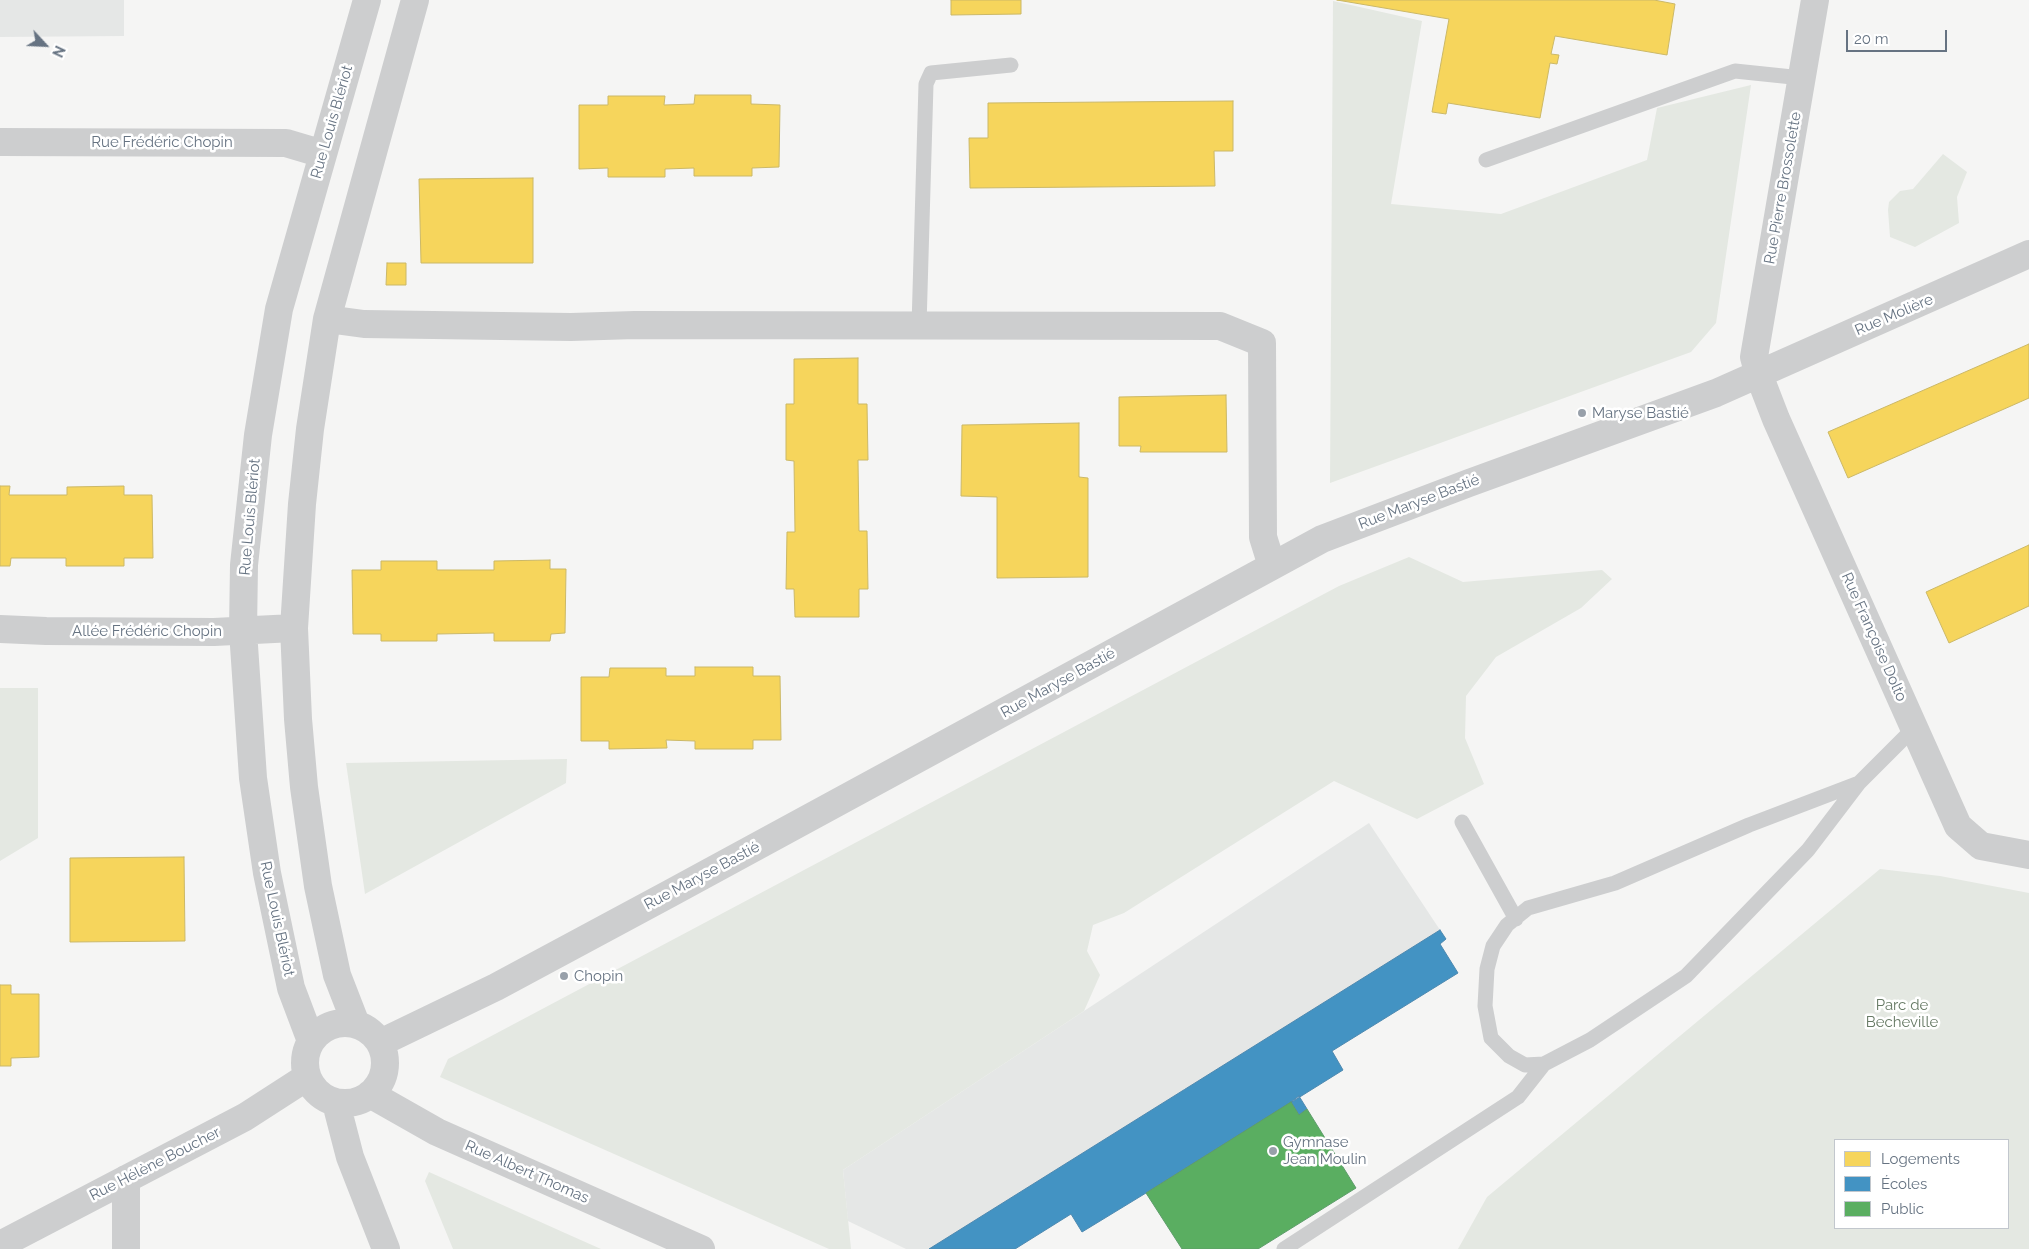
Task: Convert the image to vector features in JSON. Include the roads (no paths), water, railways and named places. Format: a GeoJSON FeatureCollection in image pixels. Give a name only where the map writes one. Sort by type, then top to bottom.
{"type":"FeatureCollection","features":[{"type":"Feature","properties":{"kind":"street","name":"Rue Louis Blériot"},"geometry":{"type":"LineString","coordinates":[[311,1041],[291,988],[267,873],[253,778],[243,631],[244,565],[258,434],[279,309],[367,0]]}},
{"type":"Feature","properties":{"kind":"street"},"geometry":{"type":"LineString","coordinates":[[356,1024],[338,975],[318,886],[304,787],[298,719],[294,628],[309,438],[327,319],[415,0]]}},
{"type":"Feature","properties":{"kind":"street","name":"Rue Pierre Brossolette"},"geometry":{"type":"LineString","coordinates":[[1759,376],[1754,357],[1815,0]]}},
{"type":"Feature","properties":{"kind":"street","name":"Rue Frédéric Chopin"},"geometry":{"type":"LineString","coordinates":[[0,142],[286,143],[324,154]]}},
{"type":"Feature","properties":{"kind":"street","name":"Rue Molière"},"geometry":{"type":"LineString","coordinates":[[1759,376],[2029,254]]}},
{"type":"Feature","properties":{"kind":"street"},"geometry":{"type":"LineString","coordinates":[[327,319],[364,324],[571,327],[635,325],[1220,326],[1262,342],[1263,537],[1272,566]]}},
{"type":"Feature","properties":{"kind":"street","name":"Rue Maryse Bastié"},"geometry":{"type":"LineString","coordinates":[[380,1043],[496,987],[1322,539],[1759,376]]}},
{"type":"Feature","properties":{"kind":"street","name":"Rue Françoise Dolto"},"geometry":{"type":"LineString","coordinates":[[1759,376],[1776,419],[1958,826],[1981,846],[2029,855]]}},
{"type":"Feature","properties":{"kind":"street","name":"Allée Frédéric Chopin"},"geometry":{"type":"LineString","coordinates":[[0,629],[46,631],[243,631],[294,628]]}},
{"type":"Feature","properties":{"kind":"street"},"geometry":{"type":"LineString","coordinates":[[339,1023],[356,1024],[370,1031],[380,1043],[386,1059],[384,1076],[375,1090],[364,1099],[350,1104],[336,1103],[323,1098],[314,1089],[307,1077],[305,1059],[311,1041],[323,1029],[339,1023]]}},
{"type":"Feature","properties":{"kind":"street","name":"Rue Hélène Boucher"},"geometry":{"type":"LineString","coordinates":[[0,1245],[245,1118],[307,1077]]}},
{"type":"Feature","properties":{"kind":"street","name":"Rue Albert Thomas"},"geometry":{"type":"LineString","coordinates":[[370,1094],[437,1132],[691,1247]]}},
{"type":"Feature","properties":{"kind":"street"},"geometry":{"type":"LineString","coordinates":[[336,1103],[350,1156],[386,1249]]}},
{"type":"Feature","properties":{"kind":"street"},"geometry":{"type":"LineString","coordinates":[[126,1178],[126,1249]]}},
{"type":"Feature","properties":{"kind":"lane"},"geometry":{"type":"LineString","coordinates":[[919,326],[926,84],[931,73],[1011,65]]}},
{"type":"Feature","properties":{"kind":"lane"},"geometry":{"type":"LineString","coordinates":[[1486,160],[1735,71],[1802,78]]}},
{"type":"Feature","properties":{"kind":"lane"},"geometry":{"type":"LineString","coordinates":[[1284,1249],[1518,1097],[1544,1064],[1590,1040],[1686,976],[1808,850],[1859,783],[1914,728]]}},
{"type":"Feature","properties":{"kind":"lane"},"geometry":{"type":"LineString","coordinates":[[1544,1064],[1525,1065],[1509,1056],[1491,1038],[1485,1006],[1487,969],[1494,946],[1507,926],[1528,908],[1615,883],[1749,824],[1859,783]]}},
{"type":"Feature","properties":{"kind":"lane"},"geometry":{"type":"LineString","coordinates":[[1462,822],[1516,918]]}},
{"type":"Feature","properties":{"kind":"place","name":"Maryse Bastié"},"geometry":{"type":"Point","coordinates":[1582,413]}},
{"type":"Feature","properties":{"kind":"place","name":"Chopin"},"geometry":{"type":"Point","coordinates":[564,976]}},
{"type":"Feature","properties":{"kind":"place","name":"Gymnase Jean Moulin"},"geometry":{"type":"Point","coordinates":[1273,1151]}},
{"type":"Feature","properties":{"kind":"park label","name":"Parc de Becheville"},"geometry":{"type":"Point","coordinates":[1902,1014]}}]}
